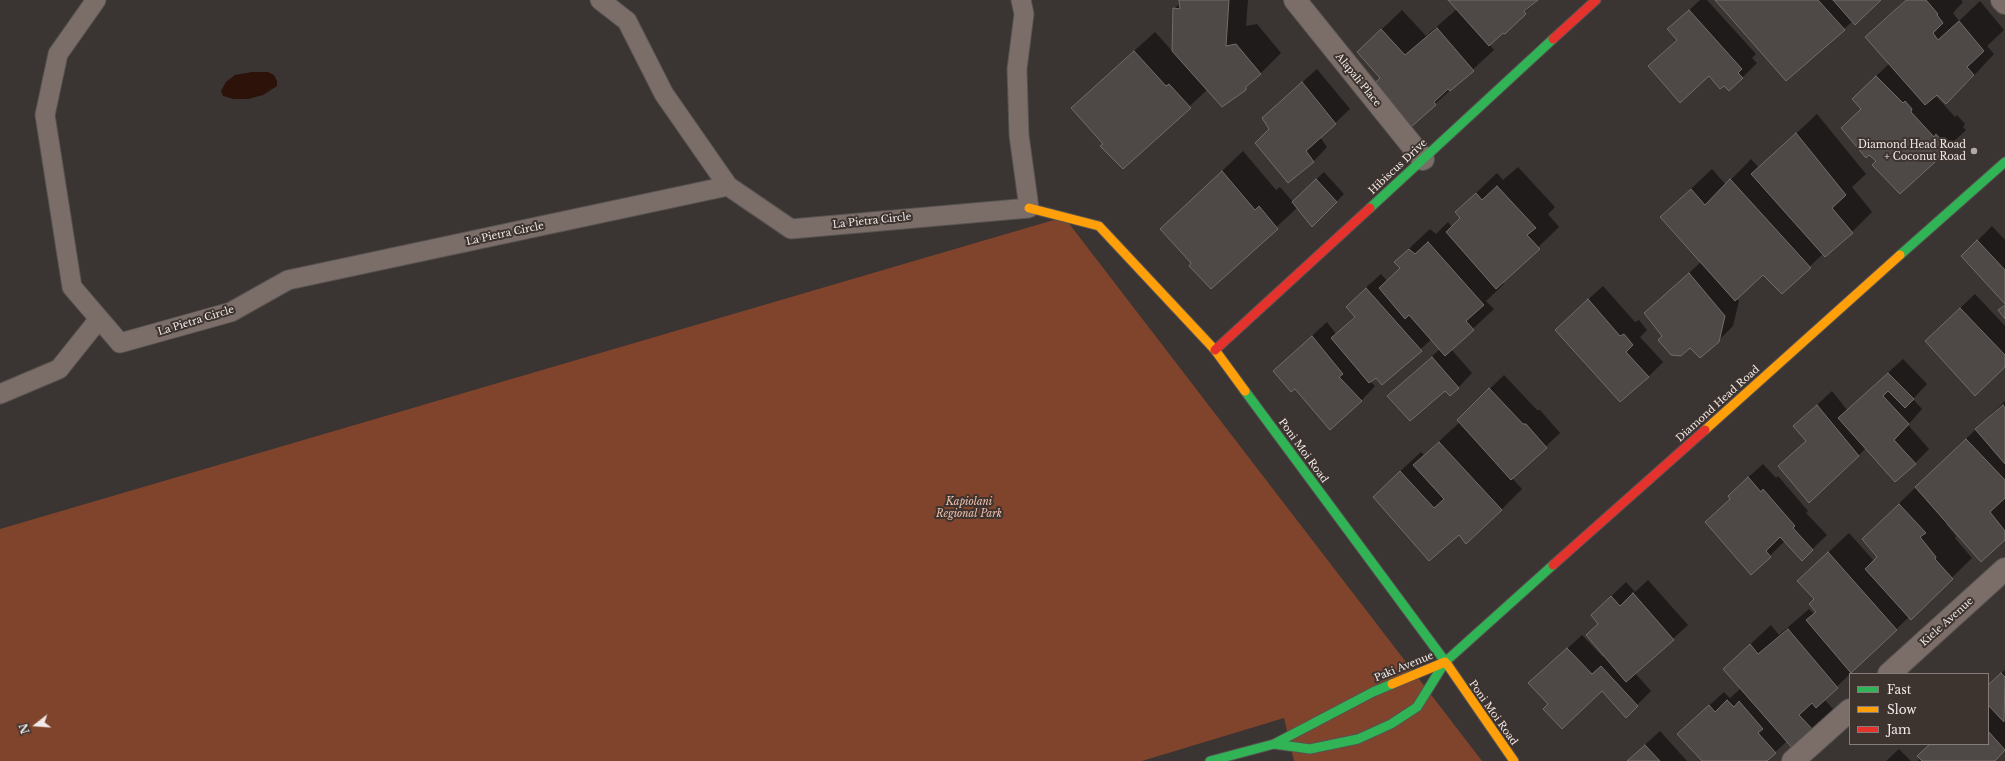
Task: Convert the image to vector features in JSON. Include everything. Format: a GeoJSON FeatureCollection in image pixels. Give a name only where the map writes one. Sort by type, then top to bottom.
{"type":"FeatureCollection","features":[{"type":"Feature","properties":{"kind":"street","name":"Alapali Place"},"geometry":{"type":"LineString","coordinates":[[1294,0],[1423,160]]}},
{"type":"Feature","properties":{"kind":"street","name":"Hibiscus Drive"},"geometry":{"type":"LineString","coordinates":[[1215,350],[1596,0]]}},
{"type":"Feature","properties":{"kind":"street"},"geometry":{"type":"LineString","coordinates":[[2002,0],[2005,3]]}},
{"type":"Feature","properties":{"kind":"street","name":"Diamond Head Road"},"geometry":{"type":"LineString","coordinates":[[1445,662],[2005,162]]}},
{"type":"Feature","properties":{"kind":"street","name":"Poni Moi Road"},"geometry":{"type":"LineString","coordinates":[[1029,208],[1099,226],[1215,350],[1445,662],[1514,761]]}},
{"type":"Feature","properties":{"kind":"street","name":"Kiele Avenue"},"geometry":{"type":"LineString","coordinates":[[1890,673],[2005,569]]}},
{"type":"Feature","properties":{"kind":"street","name":"Paki Avenue"},"geometry":{"type":"LineString","coordinates":[[1274,744],[1310,749],[1358,739],[1391,724],[1417,707],[1445,662]]}},
{"type":"Feature","properties":{"kind":"street","name":"Paki Avenue"},"geometry":{"type":"LineString","coordinates":[[1210,761],[1274,744],[1374,692],[1445,662]]}},
{"type":"Feature","properties":{"kind":"street"},"geometry":{"type":"LineString","coordinates":[[1793,761],[1849,711]]}},
{"type":"Feature","properties":{"kind":"street"},"geometry":{"type":"LineString","coordinates":[[1270,755],[1274,744]]}},
{"type":"Feature","properties":{"kind":"lane","name":"La Pietra Circle"},"geometry":{"type":"LineString","coordinates":[[96,0],[58,54],[45,115],[72,287],[120,343],[231,312],[288,280],[728,186]]}},
{"type":"Feature","properties":{"kind":"lane","name":"La Pietra Circle"},"geometry":{"type":"LineString","coordinates":[[600,0],[627,21],[664,94],[728,186],[790,229],[1029,208]]}},
{"type":"Feature","properties":{"kind":"lane"},"geometry":{"type":"LineString","coordinates":[[1021,0],[1024,14],[1017,69],[1019,135],[1029,208]]}},
{"type":"Feature","properties":{"kind":"lane"},"geometry":{"type":"LineString","coordinates":[[0,394],[59,369],[99,319]]}},
{"type":"Feature","properties":{"kind":"green space","name":"Kapiolani Regional Park"},"geometry":{"type":"Polygon","coordinates":[[[1064,217],[1482,761],[1294,761],[1284,718],[1142,761],[0,761],[0,529],[1064,217]]]}},
{"type":"Feature","properties":{"kind":"shaded area"},"geometry":{"type":"Polygon","coordinates":[[[252,72],[268,72],[274,75],[277,81],[277,86],[263,95],[248,99],[234,99],[223,96],[221,91],[226,82],[235,75],[252,72]]]}},
{"type":"Feature","properties":{"kind":"building"},"geometry":{"type":"Polygon","coordinates":[[[1179,0],[1229,0],[1226,46],[1236,44],[1261,74],[1246,87],[1246,90],[1222,107],[1172,51],[1173,8],[1180,9],[1179,0]]]}},
{"type":"Feature","properties":{"kind":"building"},"geometry":{"type":"Polygon","coordinates":[[[1448,0],[1538,0],[1524,11],[1526,14],[1505,34],[1503,33],[1489,46],[1448,0]]]}},
{"type":"Feature","properties":{"kind":"building"},"geometry":{"type":"Polygon","coordinates":[[[1715,0],[1818,0],[1845,30],[1786,81],[1715,0]]]}},
{"type":"Feature","properties":{"kind":"building"},"geometry":{"type":"Polygon","coordinates":[[[1833,0],[1881,0],[1855,25],[1833,0]]]}},
{"type":"Feature","properties":{"kind":"building"},"geometry":{"type":"Polygon","coordinates":[[[1906,0],[1926,0],[1938,14],[1937,15],[1943,23],[1933,33],[1938,40],[1959,21],[1984,51],[1967,67],[1974,75],[1946,104],[1937,95],[1925,105],[1865,37],[1906,0]]]}},
{"type":"Feature","properties":{"kind":"building"},"geometry":{"type":"Polygon","coordinates":[[[1689,10],[1742,69],[1738,73],[1743,78],[1729,91],[1724,86],[1720,89],[1709,76],[1680,103],[1648,66],[1677,40],[1667,29],[1689,10]]]}},
{"type":"Feature","properties":{"kind":"building"},"geometry":{"type":"Polygon","coordinates":[[[1437,28],[1474,71],[1450,91],[1448,89],[1434,102],[1436,105],[1411,127],[1373,85],[1380,78],[1357,52],[1381,29],[1405,55],[1437,28]]]}},
{"type":"Feature","properties":{"kind":"building"},"geometry":{"type":"Polygon","coordinates":[[[1134,51],[1166,86],[1169,84],[1191,108],[1123,169],[1100,146],[1103,144],[1071,108],[1134,51]]]}},
{"type":"Feature","properties":{"kind":"building"},"geometry":{"type":"Polygon","coordinates":[[[1876,76],[1903,103],[1905,101],[1912,109],[1911,112],[1934,137],[1936,134],[1945,145],[1943,148],[1946,152],[1900,194],[1872,165],[1876,161],[1869,155],[1866,158],[1841,128],[1861,109],[1852,99],[1876,76]]]}},
{"type":"Feature","properties":{"kind":"building"},"geometry":{"type":"Polygon","coordinates":[[[1302,82],[1336,124],[1306,151],[1314,162],[1288,183],[1255,143],[1269,129],[1262,118],[1302,82]]]}},
{"type":"Feature","properties":{"kind":"building"},"geometry":{"type":"Polygon","coordinates":[[[1796,133],[1846,195],[1832,208],[1853,233],[1825,257],[1751,174],[1796,133]]]}},
{"type":"Feature","properties":{"kind":"building"},"geometry":{"type":"Polygon","coordinates":[[[1222,171],[1255,210],[1259,206],[1278,229],[1211,289],[1189,266],[1191,263],[1160,229],[1222,171]]]}},
{"type":"Feature","properties":{"kind":"building"},"geometry":{"type":"Polygon","coordinates":[[[1316,179],[1337,202],[1312,227],[1292,202],[1316,179]]]}},
{"type":"Feature","properties":{"kind":"building"},"geometry":{"type":"Polygon","coordinates":[[[1730,179],[1811,268],[1782,294],[1763,275],[1735,301],[1660,217],[1691,189],[1705,205],[1730,179]]]}},
{"type":"Feature","properties":{"kind":"building"},"geometry":{"type":"Polygon","coordinates":[[[1497,186],[1536,228],[1527,235],[1540,249],[1496,289],[1446,232],[1460,218],[1455,212],[1476,193],[1482,200],[1497,186]]]}},
{"type":"Feature","properties":{"kind":"building"},"geometry":{"type":"Polygon","coordinates":[[[1977,240],[2005,270],[2005,304],[1961,256],[1977,240]]]}},
{"type":"Feature","properties":{"kind":"building"},"geometry":{"type":"Polygon","coordinates":[[[1428,242],[1484,305],[1466,321],[1474,330],[1445,356],[1409,315],[1405,319],[1379,288],[1400,268],[1394,262],[1409,249],[1415,254],[1428,242]]]}},
{"type":"Feature","properties":{"kind":"building"},"geometry":{"type":"Polygon","coordinates":[[[1689,273],[1725,316],[1719,342],[1700,358],[1690,348],[1681,356],[1671,355],[1658,340],[1662,336],[1644,313],[1689,273]]]}},
{"type":"Feature","properties":{"kind":"building"},"geometry":{"type":"Polygon","coordinates":[[[1366,288],[1422,351],[1382,385],[1376,378],[1369,383],[1331,338],[1355,317],[1346,307],[1366,288]]]}},
{"type":"Feature","properties":{"kind":"building"},"geometry":{"type":"Polygon","coordinates":[[[1588,299],[1620,336],[1624,334],[1633,345],[1626,352],[1649,377],[1620,402],[1555,330],[1588,299]]]}},
{"type":"Feature","properties":{"kind":"building"},"geometry":{"type":"Polygon","coordinates":[[[2005,305],[2005,319],[1998,310],[2005,305]]]}},
{"type":"Feature","properties":{"kind":"building"},"geometry":{"type":"Polygon","coordinates":[[[1960,308],[2005,355],[2005,367],[1975,396],[1925,341],[1960,308]]]}},
{"type":"Feature","properties":{"kind":"building"},"geometry":{"type":"Polygon","coordinates":[[[1312,336],[1343,374],[1339,377],[1362,401],[1330,430],[1295,389],[1291,392],[1273,371],[1312,336]]]}},
{"type":"Feature","properties":{"kind":"building"},"geometry":{"type":"Polygon","coordinates":[[[1432,357],[1459,388],[1450,396],[1445,391],[1410,421],[1387,396],[1432,357]]]}},
{"type":"Feature","properties":{"kind":"building"},"geometry":{"type":"Polygon","coordinates":[[[1888,373],[1914,399],[1905,408],[1888,391],[1883,396],[1909,424],[1894,440],[1916,464],[1895,482],[1838,418],[1888,373]]]}},
{"type":"Feature","properties":{"kind":"building"},"geometry":{"type":"Polygon","coordinates":[[[1489,388],[1523,424],[1526,424],[1547,448],[1511,480],[1457,420],[1489,388]]]}},
{"type":"Feature","properties":{"kind":"building"},"geometry":{"type":"Polygon","coordinates":[[[1817,405],[1859,456],[1809,503],[1778,466],[1806,441],[1793,426],[1817,405]]]}},
{"type":"Feature","properties":{"kind":"building"},"geometry":{"type":"Polygon","coordinates":[[[2003,405],[2005,408],[2005,464],[1975,429],[2003,405]]]}},
{"type":"Feature","properties":{"kind":"building"},"geometry":{"type":"Polygon","coordinates":[[[1966,439],[2005,480],[2005,498],[1990,512],[2005,531],[2005,540],[1981,562],[1915,487],[1966,439]]]}},
{"type":"Feature","properties":{"kind":"building"},"geometry":{"type":"Polygon","coordinates":[[[1439,442],[1502,510],[1466,544],[1459,535],[1429,561],[1373,497],[1400,471],[1434,508],[1444,499],[1413,465],[1439,442]]]}},
{"type":"Feature","properties":{"kind":"building"},"geometry":{"type":"Polygon","coordinates":[[[1748,477],[1761,492],[1763,489],[1795,526],[1793,528],[1813,550],[1802,561],[1780,537],[1766,551],[1771,557],[1751,575],[1705,522],[1730,499],[1728,496],[1748,477]]]}},
{"type":"Feature","properties":{"kind":"building"},"geometry":{"type":"Polygon","coordinates":[[[1899,504],[1926,533],[1920,537],[1936,557],[1935,559],[1953,579],[1911,620],[1865,569],[1877,557],[1862,539],[1899,504]]]}},
{"type":"Feature","properties":{"kind":"building"},"geometry":{"type":"Polygon","coordinates":[[[1828,552],[1897,630],[1851,673],[1806,620],[1816,612],[1809,604],[1814,599],[1797,581],[1828,552]]]}},
{"type":"Feature","properties":{"kind":"building"},"geometry":{"type":"Polygon","coordinates":[[[1633,593],[1674,640],[1626,682],[1586,635],[1598,624],[1591,615],[1611,596],[1620,606],[1633,593]]]}},
{"type":"Feature","properties":{"kind":"building"},"geometry":{"type":"Polygon","coordinates":[[[1788,629],[1838,688],[1816,708],[1812,703],[1799,715],[1815,732],[1794,750],[1723,669],[1750,644],[1758,654],[1788,629]]]}},
{"type":"Feature","properties":{"kind":"building"},"geometry":{"type":"Polygon","coordinates":[[[1567,648],[1592,674],[1601,666],[1638,706],[1626,718],[1602,691],[1562,729],[1543,709],[1548,704],[1528,683],[1567,648]]]}},
{"type":"Feature","properties":{"kind":"building"},"geometry":{"type":"Polygon","coordinates":[[[2001,673],[2005,677],[2004,722],[1989,706],[1989,684],[2001,673]]]}},
{"type":"Feature","properties":{"kind":"building"},"geometry":{"type":"Polygon","coordinates":[[[1727,700],[1734,707],[1739,701],[1763,729],[1758,733],[1776,753],[1767,761],[1702,761],[1677,734],[1709,705],[1715,712],[1727,700]]]}},
{"type":"Feature","properties":{"kind":"building"},"geometry":{"type":"Polygon","coordinates":[[[1989,732],[2005,750],[1995,761],[1922,761],[1917,756],[1929,745],[1989,745],[1989,732]]]}},
{"type":"Feature","properties":{"kind":"building"},"geometry":{"type":"Polygon","coordinates":[[[1645,745],[1660,761],[1627,761],[1645,745]]]}},
{"type":"Feature","properties":{"kind":"traffic: fast"},"geometry":{"type":"LineString","coordinates":[[1370,208],[1553,39]]}},
{"type":"Feature","properties":{"kind":"traffic: fast"},"geometry":{"type":"LineString","coordinates":[[1900,255],[2005,162]]}},
{"type":"Feature","properties":{"kind":"traffic: fast"},"geometry":{"type":"LineString","coordinates":[[1245,391],[1447,664]]}},
{"type":"Feature","properties":{"kind":"traffic: fast"},"geometry":{"type":"LineString","coordinates":[[1274,744],[1310,749],[1358,739],[1391,724],[1417,707],[1445,662],[1553,565]]}},
{"type":"Feature","properties":{"kind":"traffic: fast"},"geometry":{"type":"LineString","coordinates":[[1210,761],[1274,744],[1373,692],[1392,684]]}},
{"type":"Feature","properties":{"kind":"traffic: slow"},"geometry":{"type":"LineString","coordinates":[[1029,208],[1099,226],[1215,350],[1245,391]]}},
{"type":"Feature","properties":{"kind":"traffic: slow"},"geometry":{"type":"LineString","coordinates":[[1705,430],[1900,255]]}},
{"type":"Feature","properties":{"kind":"traffic: slow"},"geometry":{"type":"LineString","coordinates":[[1392,684],[1445,662]]}},
{"type":"Feature","properties":{"kind":"traffic: slow"},"geometry":{"type":"LineString","coordinates":[[1447,664],[1514,761]]}},
{"type":"Feature","properties":{"kind":"traffic: jam"},"geometry":{"type":"LineString","coordinates":[[1553,39],[1596,0]]}},
{"type":"Feature","properties":{"kind":"traffic: jam"},"geometry":{"type":"LineString","coordinates":[[1215,350],[1370,208]]}},
{"type":"Feature","properties":{"kind":"traffic: jam"},"geometry":{"type":"LineString","coordinates":[[1553,565],[1705,430]]}},
{"type":"Feature","properties":{"kind":"place","name":"Diamond Head Road + Coconut Road"},"geometry":{"type":"Point","coordinates":[1974,151]}}]}
